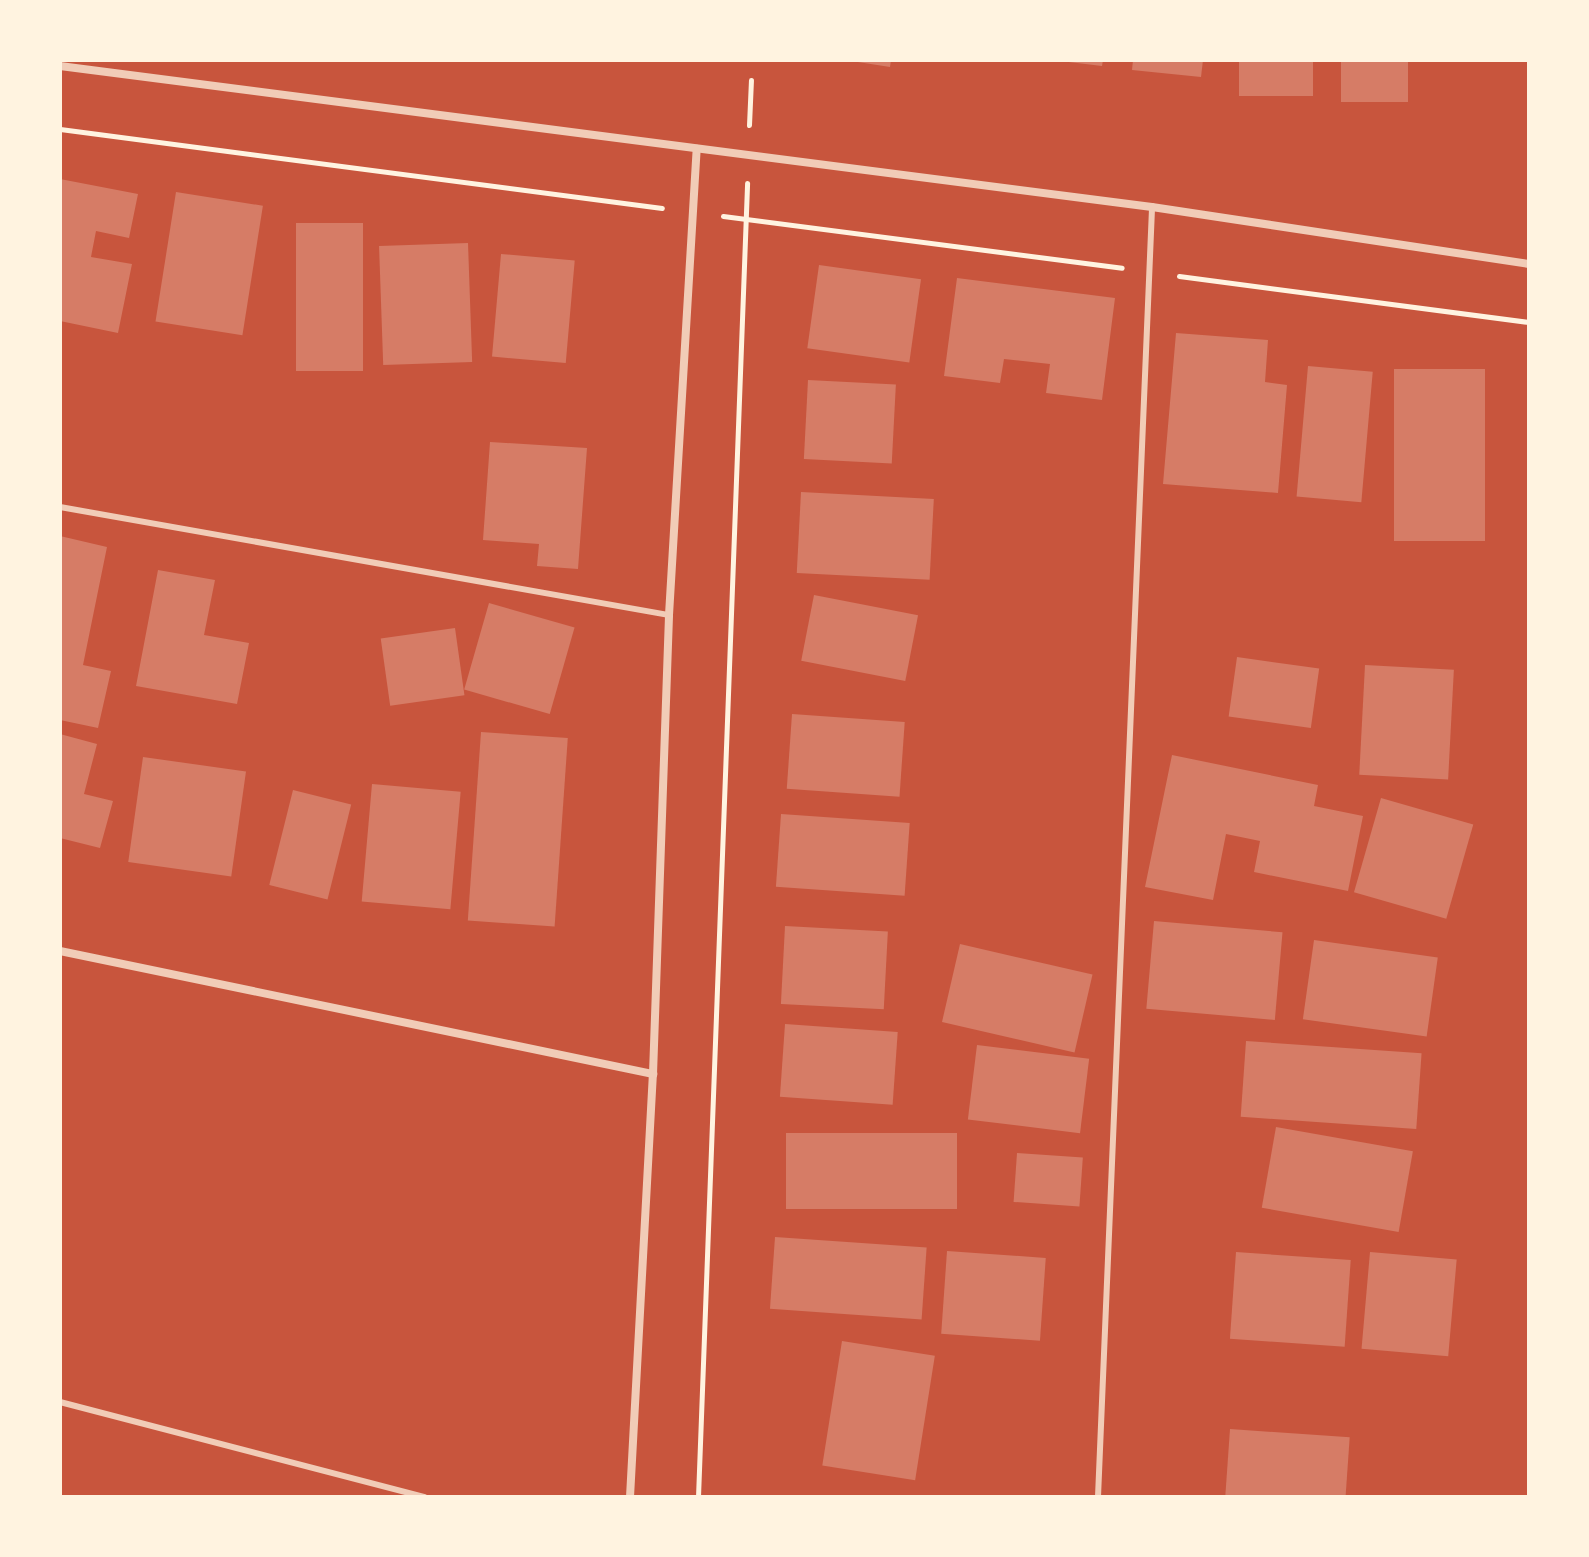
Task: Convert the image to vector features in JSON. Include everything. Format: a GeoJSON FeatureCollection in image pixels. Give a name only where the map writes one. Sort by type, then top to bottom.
{"type":"FeatureCollection","features":[{"type":"Feature","properties":{"kind":"street"},"geometry":{"type":"LineString","coordinates":[[60,66],[1152,207],[1529,264]]}},
{"type":"Feature","properties":{"kind":"street"},"geometry":{"type":"LineString","coordinates":[[630,1497],[653,1074],[669,615],[697,149]]}},
{"type":"Feature","properties":{"kind":"street"},"geometry":{"type":"LineString","coordinates":[[60,951],[653,1074]]}},
{"type":"Feature","properties":{"kind":"lane"},"geometry":{"type":"LineString","coordinates":[[1098,1497],[1152,207]]}},
{"type":"Feature","properties":{"kind":"lane"},"geometry":{"type":"LineString","coordinates":[[60,507],[669,615]]}},
{"type":"Feature","properties":{"kind":"lane"},"geometry":{"type":"LineString","coordinates":[[60,1402],[425,1497]]}},
{"type":"Feature","properties":{"kind":"path"},"geometry":{"type":"LineString","coordinates":[[698,1497],[751,80]]}},
{"type":"Feature","properties":{"kind":"path"},"geometry":{"type":"LineString","coordinates":[[60,129],[1529,322]]}},
{"type":"Feature","properties":{"kind":"building"},"geometry":{"type":"Polygon","coordinates":[[[845,60],[891,60],[890,67],[845,60]]]}},
{"type":"Feature","properties":{"kind":"building"},"geometry":{"type":"Polygon","coordinates":[[[1052,60],[1103,60],[1102,66],[1052,60]]]}},
{"type":"Feature","properties":{"kind":"building"},"geometry":{"type":"Polygon","coordinates":[[[1133,60],[1203,60],[1201,77],[1132,70],[1133,60]]]}},
{"type":"Feature","properties":{"kind":"building"},"geometry":{"type":"Polygon","coordinates":[[[1239,60],[1313,60],[1313,96],[1239,96],[1239,60]]]}},
{"type":"Feature","properties":{"kind":"building"},"geometry":{"type":"Polygon","coordinates":[[[1341,60],[1408,60],[1408,102],[1341,102],[1341,60]]]}},
{"type":"Feature","properties":{"kind":"building"},"geometry":{"type":"Polygon","coordinates":[[[60,179],[138,194],[129,238],[96,231],[91,257],[132,264],[118,333],[60,321],[60,179]]]}},
{"type":"Feature","properties":{"kind":"building"},"geometry":{"type":"Polygon","coordinates":[[[176,192],[263,206],[242,335],[156,321],[176,192]]]}},
{"type":"Feature","properties":{"kind":"building"},"geometry":{"type":"Polygon","coordinates":[[[296,223],[363,223],[363,371],[296,371],[296,223]]]}},
{"type":"Feature","properties":{"kind":"building"},"geometry":{"type":"Polygon","coordinates":[[[468,243],[472,362],[383,365],[379,246],[468,243]]]}},
{"type":"Feature","properties":{"kind":"building"},"geometry":{"type":"Polygon","coordinates":[[[501,254],[575,260],[566,363],[492,357],[501,254]]]}},
{"type":"Feature","properties":{"kind":"building"},"geometry":{"type":"Polygon","coordinates":[[[819,265],[921,279],[909,363],[807,348],[819,265]]]}},
{"type":"Feature","properties":{"kind":"building"},"geometry":{"type":"Polygon","coordinates":[[[957,278],[1115,298],[1102,400],[1046,393],[1050,364],[1004,359],[1000,383],[944,376],[957,278]]]}},
{"type":"Feature","properties":{"kind":"building"},"geometry":{"type":"Polygon","coordinates":[[[1176,333],[1268,340],[1265,382],[1287,385],[1278,493],[1163,484],[1176,333]]]}},
{"type":"Feature","properties":{"kind":"building"},"geometry":{"type":"Polygon","coordinates":[[[1308,366],[1373,372],[1361,502],[1297,497],[1308,366]]]}},
{"type":"Feature","properties":{"kind":"building"},"geometry":{"type":"Polygon","coordinates":[[[1394,369],[1485,369],[1485,541],[1394,541],[1394,369]]]}},
{"type":"Feature","properties":{"kind":"building"},"geometry":{"type":"Polygon","coordinates":[[[808,380],[896,385],[892,463],[804,459],[808,380]]]}},
{"type":"Feature","properties":{"kind":"building"},"geometry":{"type":"Polygon","coordinates":[[[490,442],[587,448],[578,569],[537,566],[539,544],[483,540],[490,442]]]}},
{"type":"Feature","properties":{"kind":"building"},"geometry":{"type":"Polygon","coordinates":[[[801,492],[934,499],[930,580],[797,573],[801,492]]]}},
{"type":"Feature","properties":{"kind":"building"},"geometry":{"type":"Polygon","coordinates":[[[60,536],[107,547],[83,665],[111,671],[98,728],[60,720],[60,536]]]}},
{"type":"Feature","properties":{"kind":"building"},"geometry":{"type":"Polygon","coordinates":[[[158,570],[215,580],[204,635],[249,643],[237,704],[136,686],[158,570]]]}},
{"type":"Feature","properties":{"kind":"building"},"geometry":{"type":"Polygon","coordinates":[[[814,595],[918,615],[905,681],[801,661],[814,595]]]}},
{"type":"Feature","properties":{"kind":"building"},"geometry":{"type":"Polygon","coordinates":[[[489,603],[575,628],[550,714],[464,690],[489,603]]]}},
{"type":"Feature","properties":{"kind":"building"},"geometry":{"type":"Polygon","coordinates":[[[455,628],[464,695],[390,706],[381,638],[455,628]]]}},
{"type":"Feature","properties":{"kind":"building"},"geometry":{"type":"Polygon","coordinates":[[[1237,657],[1319,669],[1311,728],[1229,716],[1237,657]]]}},
{"type":"Feature","properties":{"kind":"building"},"geometry":{"type":"Polygon","coordinates":[[[1365,665],[1454,670],[1448,780],[1359,775],[1365,665]]]}},
{"type":"Feature","properties":{"kind":"building"},"geometry":{"type":"Polygon","coordinates":[[[792,714],[905,722],[899,797],[787,789],[792,714]]]}},
{"type":"Feature","properties":{"kind":"building"},"geometry":{"type":"Polygon","coordinates":[[[481,732],[568,738],[555,927],[468,921],[481,732]]]}},
{"type":"Feature","properties":{"kind":"building"},"geometry":{"type":"Polygon","coordinates":[[[60,734],[97,744],[84,794],[113,801],[100,848],[60,838],[60,734]]]}},
{"type":"Feature","properties":{"kind":"building"},"geometry":{"type":"Polygon","coordinates":[[[1172,755],[1318,785],[1314,806],[1363,816],[1348,891],[1254,872],[1260,841],[1226,834],[1213,900],[1145,887],[1172,755]]]}},
{"type":"Feature","properties":{"kind":"building"},"geometry":{"type":"Polygon","coordinates":[[[143,757],[246,771],[231,876],[128,862],[143,757]]]}},
{"type":"Feature","properties":{"kind":"building"},"geometry":{"type":"Polygon","coordinates":[[[372,784],[461,792],[450,909],[362,902],[372,784]]]}},
{"type":"Feature","properties":{"kind":"building"},"geometry":{"type":"Polygon","coordinates":[[[293,790],[351,805],[328,900],[269,885],[293,790]]]}},
{"type":"Feature","properties":{"kind":"building"},"geometry":{"type":"Polygon","coordinates":[[[1381,798],[1473,824],[1446,919],[1354,892],[1381,798]]]}},
{"type":"Feature","properties":{"kind":"building"},"geometry":{"type":"Polygon","coordinates":[[[781,814],[910,823],[905,896],[776,887],[781,814]]]}},
{"type":"Feature","properties":{"kind":"building"},"geometry":{"type":"Polygon","coordinates":[[[1154,921],[1283,932],[1275,1020],[1146,1009],[1154,921]]]}},
{"type":"Feature","properties":{"kind":"building"},"geometry":{"type":"Polygon","coordinates":[[[785,926],[888,931],[884,1009],[781,1004],[785,926]]]}},
{"type":"Feature","properties":{"kind":"building"},"geometry":{"type":"Polygon","coordinates":[[[1314,940],[1438,957],[1427,1037],[1303,1019],[1314,940]]]}},
{"type":"Feature","properties":{"kind":"building"},"geometry":{"type":"Polygon","coordinates":[[[960,944],[1093,975],[1075,1053],[942,1022],[960,944]]]}},
{"type":"Feature","properties":{"kind":"building"},"geometry":{"type":"Polygon","coordinates":[[[785,1024],[898,1032],[893,1105],[780,1097],[785,1024]]]}},
{"type":"Feature","properties":{"kind":"building"},"geometry":{"type":"Polygon","coordinates":[[[1246,1041],[1422,1053],[1416,1129],[1241,1117],[1246,1041]]]}},
{"type":"Feature","properties":{"kind":"building"},"geometry":{"type":"Polygon","coordinates":[[[977,1045],[1089,1059],[1080,1133],[968,1119],[977,1045]]]}},
{"type":"Feature","properties":{"kind":"building"},"geometry":{"type":"Polygon","coordinates":[[[1276,1127],[1413,1151],[1399,1232],[1262,1208],[1276,1127]]]}},
{"type":"Feature","properties":{"kind":"building"},"geometry":{"type":"Polygon","coordinates":[[[786,1133],[957,1133],[957,1209],[786,1209],[786,1133]]]}},
{"type":"Feature","properties":{"kind":"building"},"geometry":{"type":"Polygon","coordinates":[[[1017,1153],[1083,1158],[1079,1206],[1014,1202],[1017,1153]]]}},
{"type":"Feature","properties":{"kind":"building"},"geometry":{"type":"Polygon","coordinates":[[[775,1237],[927,1248],[922,1319],[770,1309],[775,1237]]]}},
{"type":"Feature","properties":{"kind":"building"},"geometry":{"type":"Polygon","coordinates":[[[947,1251],[1046,1258],[1040,1341],[941,1334],[947,1251]]]}},
{"type":"Feature","properties":{"kind":"building"},"geometry":{"type":"Polygon","coordinates":[[[1236,1252],[1351,1260],[1345,1347],[1230,1339],[1236,1252]]]}},
{"type":"Feature","properties":{"kind":"building"},"geometry":{"type":"Polygon","coordinates":[[[1370,1252],[1457,1260],[1448,1356],[1362,1349],[1370,1252]]]}},
{"type":"Feature","properties":{"kind":"building"},"geometry":{"type":"Polygon","coordinates":[[[842,1341],[935,1356],[915,1480],[822,1465],[842,1341]]]}},
{"type":"Feature","properties":{"kind":"building"},"geometry":{"type":"Polygon","coordinates":[[[1230,1429],[1350,1437],[1346,1497],[1225,1497],[1230,1429]]]}}]}
